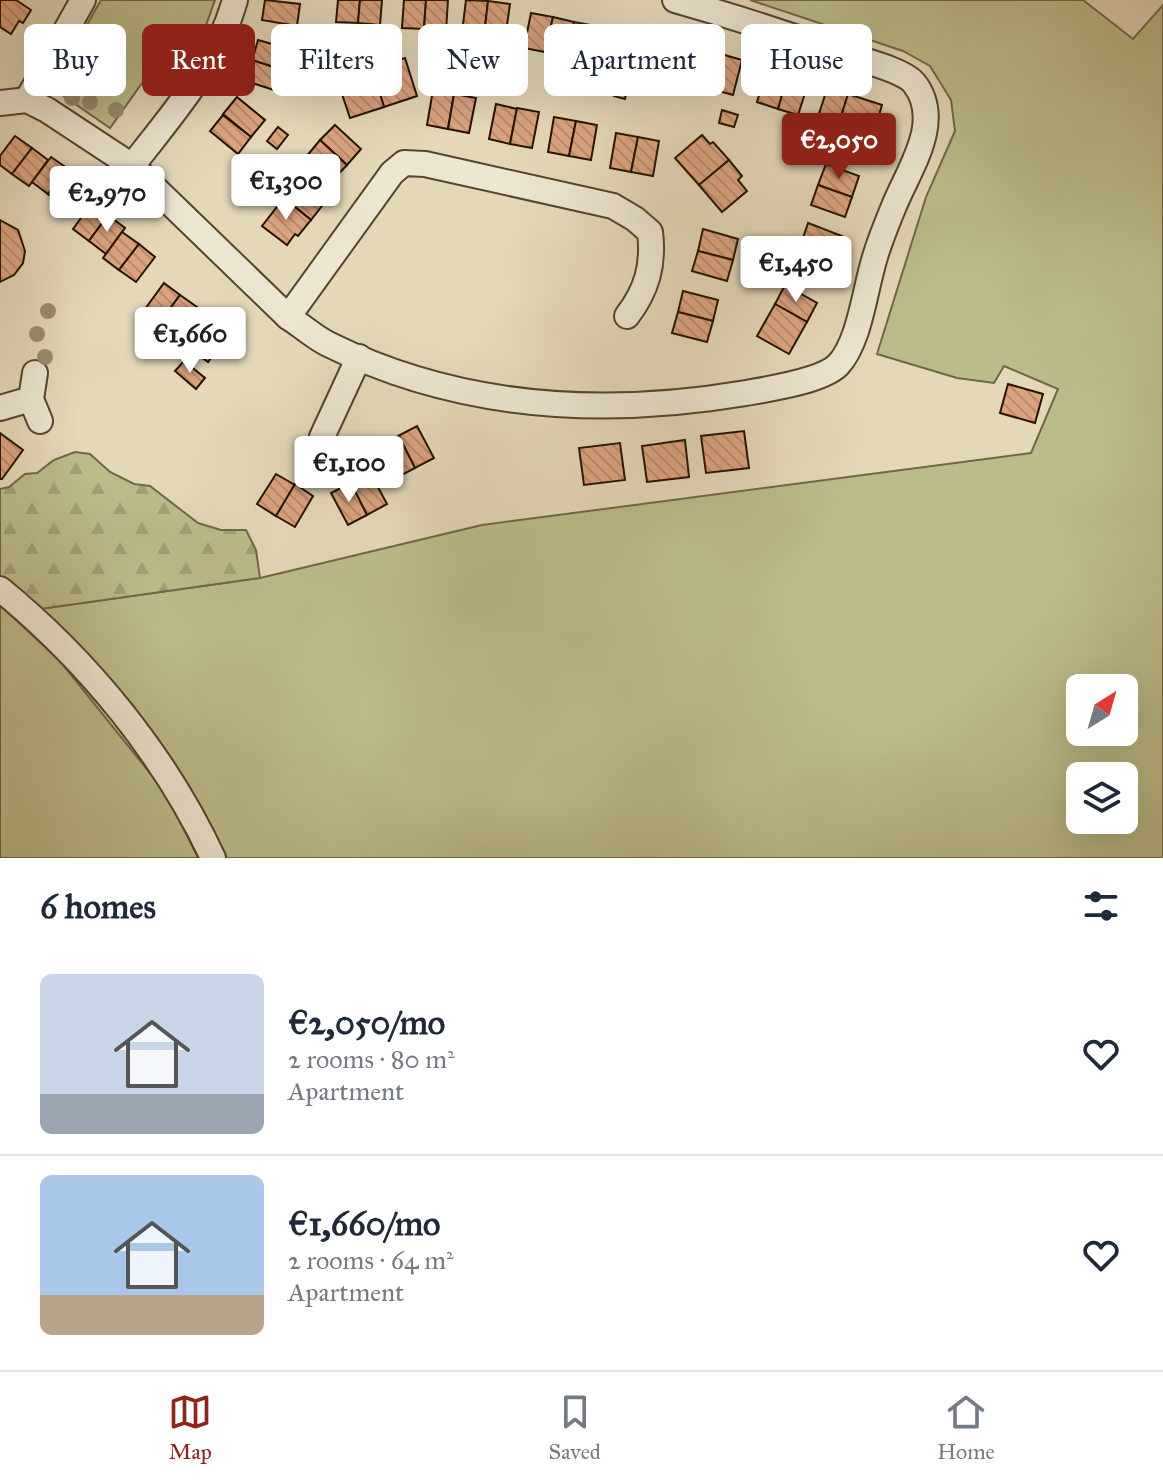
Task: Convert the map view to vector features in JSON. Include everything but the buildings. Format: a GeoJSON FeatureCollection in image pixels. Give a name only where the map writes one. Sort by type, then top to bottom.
{"type":"FeatureCollection","features":[{"type":"Feature","properties":{"kind":"street"},"geometry":{"type":"LineString","coordinates":[[27,100],[83,0]]}},
{"type":"Feature","properties":{"kind":"street"},"geometry":{"type":"LineString","coordinates":[[132,166],[192,89],[217,48],[235,0]]}},
{"type":"Feature","properties":{"kind":"street"},"geometry":{"type":"LineString","coordinates":[[0,103],[27,100],[132,166],[288,317],[326,343],[403,376],[472,394],[536,404],[601,407],[712,398],[808,378],[835,368],[851,343],[876,253],[919,150],[927,120],[924,101],[912,80],[890,70],[675,0]]}},
{"type":"Feature","properties":{"kind":"street"},"geometry":{"type":"LineString","coordinates":[[288,317],[392,173],[404,163],[425,164],[613,206],[635,219],[650,232],[651,264],[645,287],[627,316]]}},
{"type":"Feature","properties":{"kind":"street"},"geometry":{"type":"LineString","coordinates":[[322,437],[359,357]]}},
{"type":"Feature","properties":{"kind":"street"},"geometry":{"type":"LineString","coordinates":[[0,408],[36,410],[35,373]]}},
{"type":"Feature","properties":{"kind":"street"},"geometry":{"type":"LineString","coordinates":[[0,589],[60,644],[130,724],[171,780],[213,858]]}},
{"type":"Feature","properties":{"kind":"green space"},"geometry":{"type":"Polygon","coordinates":[[[101,0],[215,0],[206,24],[142,24],[142,83],[110,128],[64,96],[126,96],[126,24],[87,24],[101,0]]]}},
{"type":"Feature","properties":{"kind":"green space"},"geometry":{"type":"Polygon","coordinates":[[[750,0],[1083,0],[1133,39],[1163,5],[1163,858],[227,858],[183,778],[123,699],[40,609],[260,578],[482,525],[1031,453],[1058,389],[1004,366],[994,383],[957,378],[877,354],[926,197],[955,131],[951,100],[930,66],[903,51],[872,41],[872,24],[822,24],[750,0]]]}},
{"type":"Feature","properties":{"kind":"green space"},"geometry":{"type":"Polygon","coordinates":[[[75,452],[90,454],[110,472],[134,484],[150,486],[198,523],[221,530],[246,530],[256,550],[260,578],[40,609],[0,577],[0,489],[75,452]]]}},
{"type":"Feature","properties":{"kind":"green space"},"geometry":{"type":"Polygon","coordinates":[[[0,605],[60,661],[166,793],[198,858],[0,858],[0,605]]]}}]}
